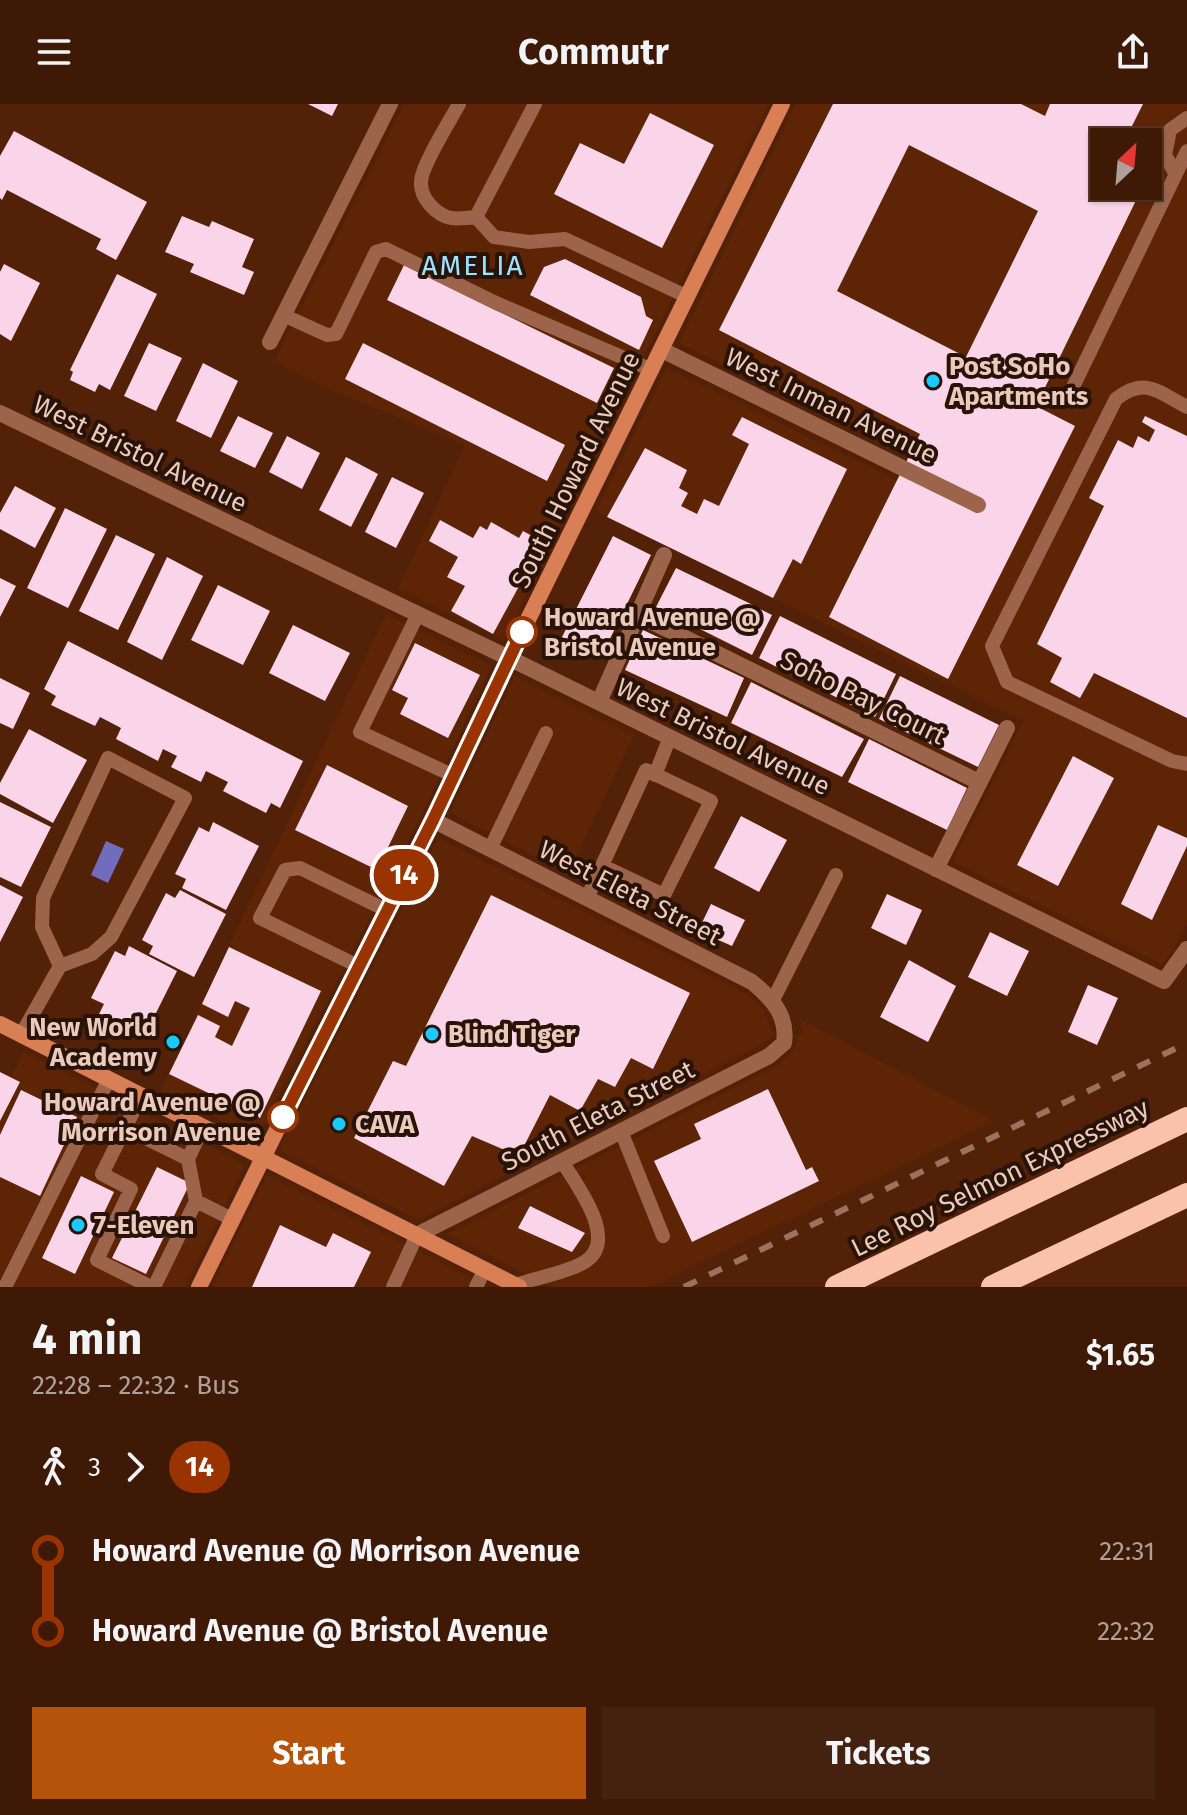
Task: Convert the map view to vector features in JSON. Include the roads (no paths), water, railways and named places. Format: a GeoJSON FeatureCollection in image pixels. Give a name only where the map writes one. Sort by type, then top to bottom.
{"type":"FeatureCollection","features":[{"type":"Feature","properties":{"kind":"highway","name":"Lee Roy Selmon Expressway"},"geometry":{"type":"LineString","coordinates":[[837,1287],[1187,1119]]}},
{"type":"Feature","properties":{"kind":"highway"},"geometry":{"type":"LineString","coordinates":[[993,1287],[1187,1195]]}},
{"type":"Feature","properties":{"kind":"main road","name":"South Howard Avenue"},"geometry":{"type":"LineString","coordinates":[[199,1287],[433,820],[509,658],[782,104]]}},
{"type":"Feature","properties":{"kind":"main road"},"geometry":{"type":"LineString","coordinates":[[0,1024],[517,1286]]}},
{"type":"Feature","properties":{"kind":"street"},"geometry":{"type":"LineString","coordinates":[[270,342],[390,104]]}},
{"type":"Feature","properties":{"kind":"street","name":"West Inman Avenue"},"geometry":{"type":"LineString","coordinates":[[662,350],[978,505]]}},
{"type":"Feature","properties":{"kind":"street","name":"West Bristol Avenue"},"geometry":{"type":"LineString","coordinates":[[0,413],[509,658],[1164,981],[1187,949]]}},
{"type":"Feature","properties":{"kind":"street"},"geometry":{"type":"LineString","coordinates":[[599,702],[664,555]]}},
{"type":"Feature","properties":{"kind":"street","name":"Soho Bay Court"},"geometry":{"type":"LineString","coordinates":[[638,615],[979,782]]}},
{"type":"Feature","properties":{"kind":"street"},"geometry":{"type":"LineString","coordinates":[[936,869],[1007,728]]}},
{"type":"Feature","properties":{"kind":"street","name":"West Eleta Street"},"geometry":{"type":"LineString","coordinates":[[433,820],[752,982],[773,1000],[786,1027]]}},
{"type":"Feature","properties":{"kind":"street","name":"South Eleta Street"},"geometry":{"type":"LineString","coordinates":[[417,1235],[769,1056],[784,1043],[786,1027]]}},
{"type":"Feature","properties":{"kind":"lane"},"geometry":{"type":"LineString","coordinates":[[459,104],[420,184],[434,210],[449,218],[476,217]]}},
{"type":"Feature","properties":{"kind":"lane"},"geometry":{"type":"LineString","coordinates":[[476,217],[535,104]]}},
{"type":"Feature","properties":{"kind":"lane"},"geometry":{"type":"LineString","coordinates":[[1175,173],[1165,155],[1170,130],[1187,120]]}},
{"type":"Feature","properties":{"kind":"lane"},"geometry":{"type":"LineString","coordinates":[[1072,389],[1187,151]]}},
{"type":"Feature","properties":{"kind":"lane"},"geometry":{"type":"LineString","coordinates":[[476,217],[494,237],[529,242],[565,239],[688,297]]}},
{"type":"Feature","properties":{"kind":"lane"},"geometry":{"type":"LineString","coordinates":[[283,315],[327,335],[336,334],[376,252],[386,249],[496,303],[652,370]]}},
{"type":"Feature","properties":{"kind":"lane"},"geometry":{"type":"LineString","coordinates":[[1187,407],[1144,385],[1130,388],[1116,399],[992,646],[1007,682],[1172,761],[1187,764]]}},
{"type":"Feature","properties":{"kind":"lane"},"geometry":{"type":"LineString","coordinates":[[418,614],[360,732],[454,776]]}},
{"type":"Feature","properties":{"kind":"lane"},"geometry":{"type":"LineString","coordinates":[[490,849],[546,733]]}},
{"type":"Feature","properties":{"kind":"lane"},"geometry":{"type":"LineString","coordinates":[[655,775],[670,737]]}},
{"type":"Feature","properties":{"kind":"lane"},"geometry":{"type":"LineString","coordinates":[[21,1035],[60,966],[92,954],[111,937],[185,798],[108,758],[43,898],[42,927],[60,966]]}},
{"type":"Feature","properties":{"kind":"lane"},"geometry":{"type":"LineString","coordinates":[[587,898],[646,770],[711,801],[664,895],[603,866]]}},
{"type":"Feature","properties":{"kind":"lane"},"geometry":{"type":"LineString","coordinates":[[358,966],[260,918],[285,870],[300,868],[386,910]]}},
{"type":"Feature","properties":{"kind":"lane"},"geometry":{"type":"LineString","coordinates":[[773,1000],[836,875]]}},
{"type":"Feature","properties":{"kind":"lane"},"geometry":{"type":"LineString","coordinates":[[5,1287],[109,1079]]}},
{"type":"Feature","properties":{"kind":"lane"},"geometry":{"type":"LineString","coordinates":[[141,1096],[102,1174],[137,1192],[121,1226],[97,1260],[153,1287],[166,1247],[182,1214],[196,1201]]}},
{"type":"Feature","properties":{"kind":"lane"},"geometry":{"type":"LineString","coordinates":[[196,1201],[188,1159],[203,1127]]}},
{"type":"Feature","properties":{"kind":"lane"},"geometry":{"type":"LineString","coordinates":[[125,1128],[188,1159]]}},
{"type":"Feature","properties":{"kind":"lane"},"geometry":{"type":"LineString","coordinates":[[621,1131],[663,1236]]}},
{"type":"Feature","properties":{"kind":"lane"},"geometry":{"type":"LineString","coordinates":[[517,1286],[583,1263],[592,1254],[597,1242],[598,1223],[562,1161]]}},
{"type":"Feature","properties":{"kind":"lane"},"geometry":{"type":"LineString","coordinates":[[196,1201],[232,1219]]}},
{"type":"Feature","properties":{"kind":"lane"},"geometry":{"type":"LineString","coordinates":[[393,1287],[417,1235]]}},
{"type":"Feature","properties":{"kind":"lane"},"geometry":{"type":"LineString","coordinates":[[476,1287],[485,1269]]}},
{"type":"Feature","properties":{"kind":"railway"},"geometry":{"type":"LineString","coordinates":[[684,1287],[1187,1043]]}},
{"type":"Feature","properties":{"kind":"place","name":"Post SoHo Apartments"},"geometry":{"type":"Point","coordinates":[933,381]}},
{"type":"Feature","properties":{"kind":"place","name":"Howard Avenue @ Bristol Avenue"},"geometry":{"type":"Point","coordinates":[522,632]}},
{"type":"Feature","properties":{"kind":"place","name":"Blind Tiger"},"geometry":{"type":"Point","coordinates":[432,1034]}},
{"type":"Feature","properties":{"kind":"place","name":"New World Academy"},"geometry":{"type":"Point","coordinates":[173,1042]}},
{"type":"Feature","properties":{"kind":"place","name":"Howard Avenue @ Morrison Avenue"},"geometry":{"type":"Point","coordinates":[283,1117]}},
{"type":"Feature","properties":{"kind":"place","name":"CAVA"},"geometry":{"type":"Point","coordinates":[339,1124]}},
{"type":"Feature","properties":{"kind":"place","name":"7-Eleven"},"geometry":{"type":"Point","coordinates":[78,1225]}},
{"type":"Feature","properties":{"kind":"district","name":"AMELIA"},"geometry":{"type":"Point","coordinates":[473,265]}}]}
